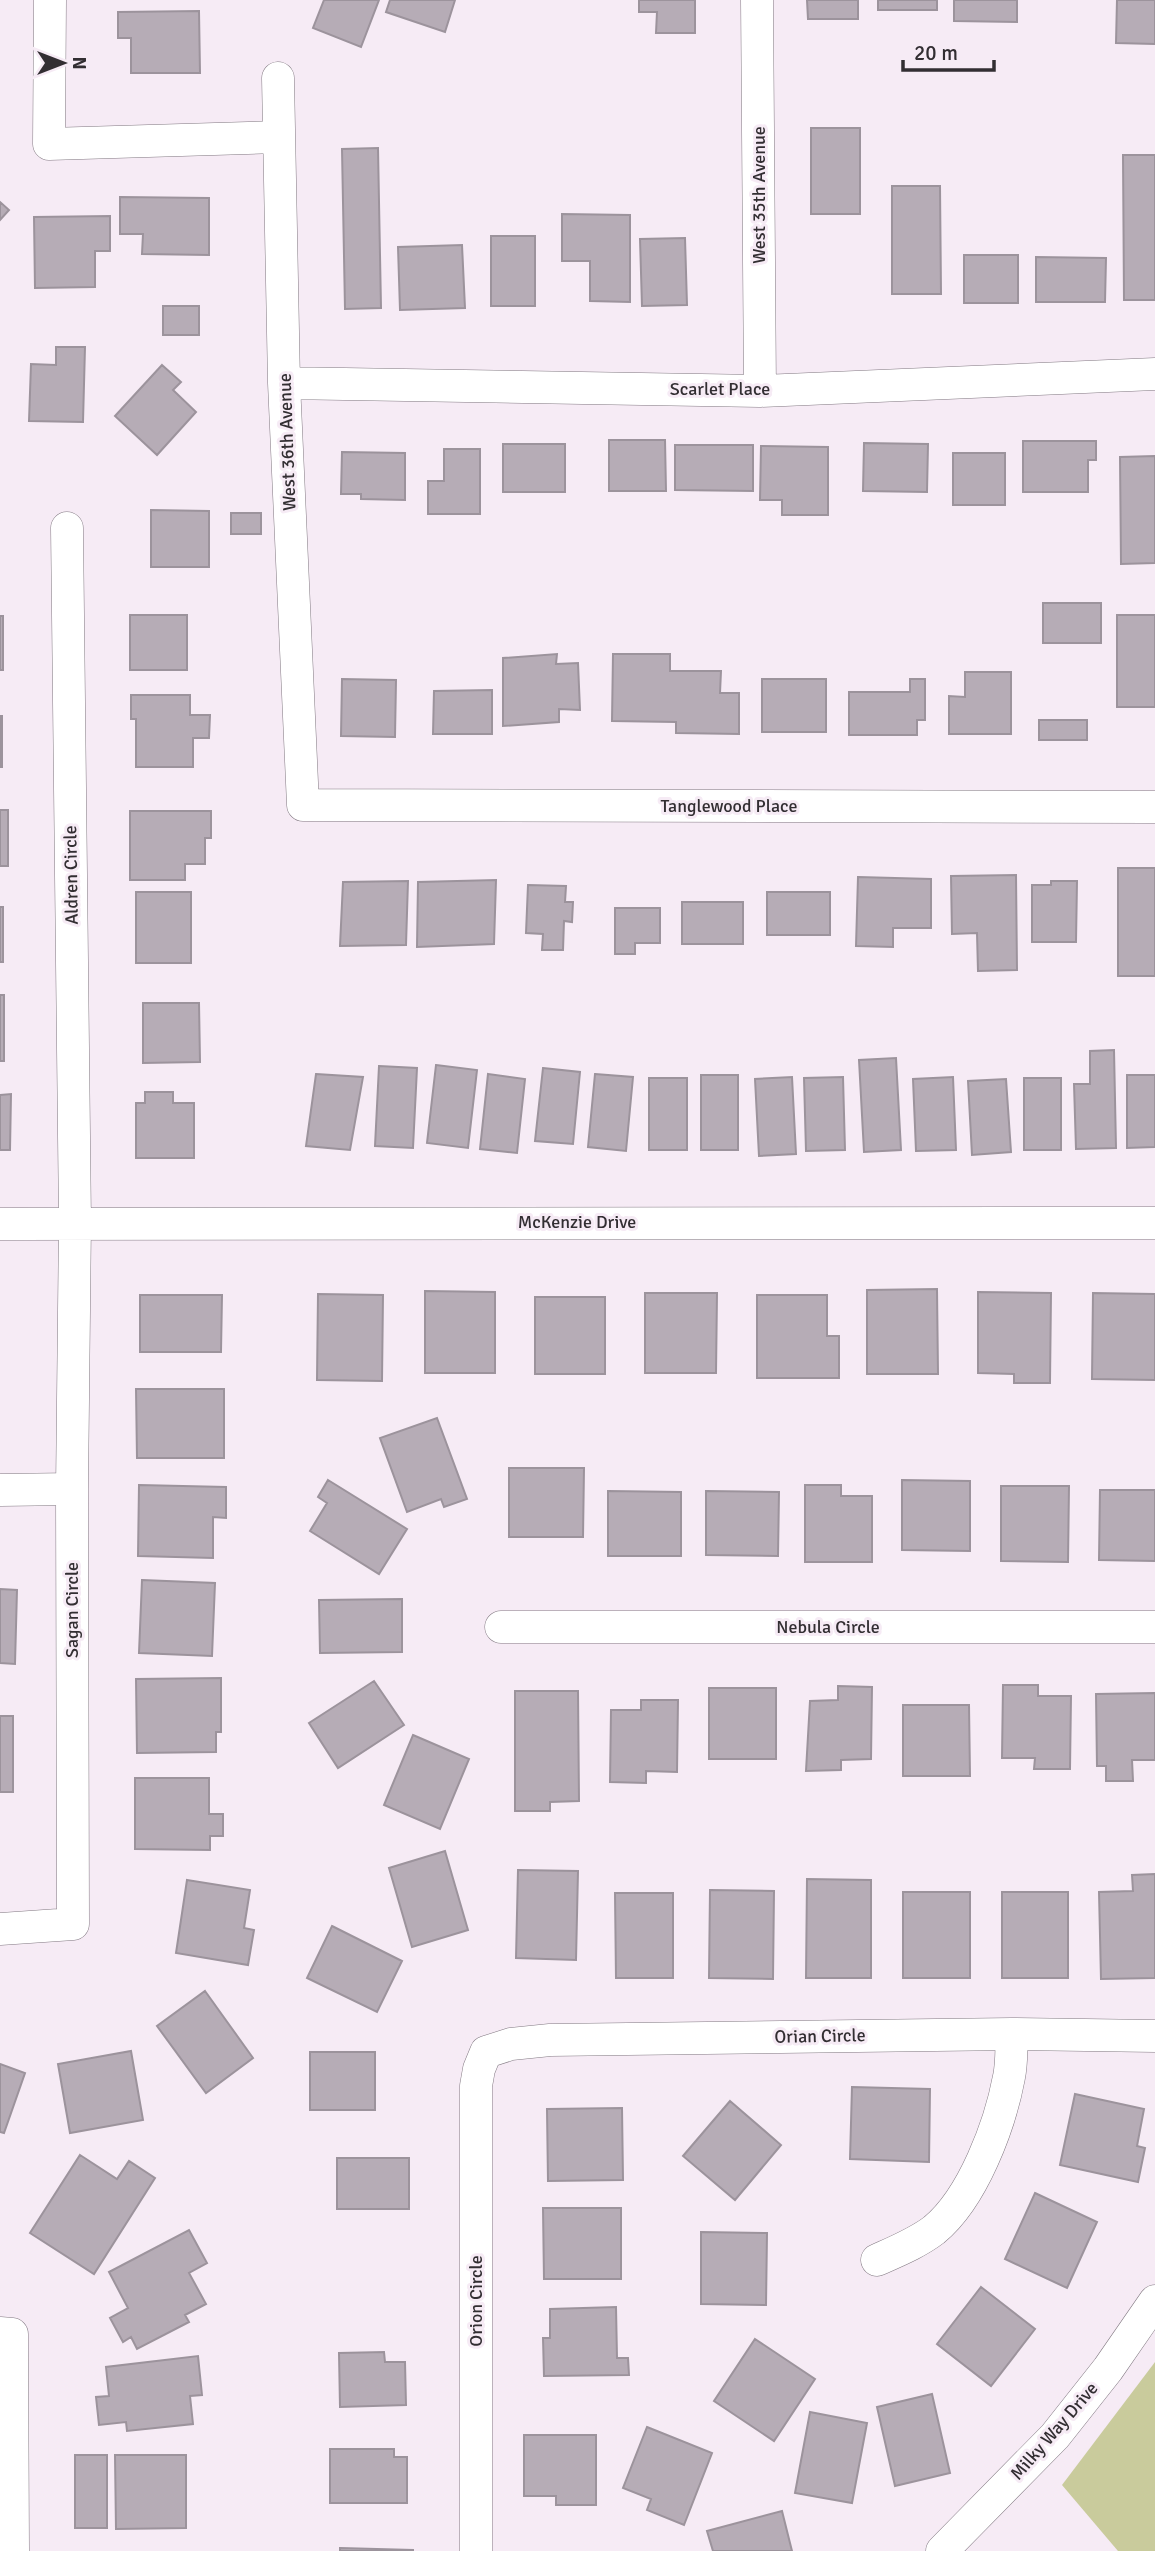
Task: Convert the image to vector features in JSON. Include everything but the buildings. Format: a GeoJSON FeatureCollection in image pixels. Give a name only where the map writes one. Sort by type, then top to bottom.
{"type":"FeatureCollection","features":[{"type":"Feature","properties":{"kind":"street"},"geometry":{"type":"LineString","coordinates":[[50,0],[49,145],[277,137]]}},
{"type":"Feature","properties":{"kind":"street","name":"West 35th Avenue"},"geometry":{"type":"LineString","coordinates":[[757,0],[760,391]]}},
{"type":"Feature","properties":{"kind":"street","name":"West 36th Avenue"},"geometry":{"type":"LineString","coordinates":[[278,78],[277,137],[284,383],[303,805]]}},
{"type":"Feature","properties":{"kind":"street","name":"Scarlet Place"},"geometry":{"type":"LineString","coordinates":[[284,383],[760,391],[1155,374]]}},
{"type":"Feature","properties":{"kind":"street","name":"Aldren Circle"},"geometry":{"type":"LineString","coordinates":[[67,528],[75,1222]]}},
{"type":"Feature","properties":{"kind":"street","name":"Tanglewood Place"},"geometry":{"type":"LineString","coordinates":[[303,805],[1155,807]]}},
{"type":"Feature","properties":{"kind":"street","name":"Sagan Circle"},"geometry":{"type":"LineString","coordinates":[[0,1929],[73,1924],[72,1489],[75,1222]]}},
{"type":"Feature","properties":{"kind":"street","name":"McKenzie Drive"},"geometry":{"type":"LineString","coordinates":[[0,1224],[1155,1223]]}},
{"type":"Feature","properties":{"kind":"street"},"geometry":{"type":"LineString","coordinates":[[0,1490],[72,1489]]}},
{"type":"Feature","properties":{"kind":"street","name":"Nebula Circle"},"geometry":{"type":"LineString","coordinates":[[502,1627],[1155,1627]]}},
{"type":"Feature","properties":{"kind":"street"},"geometry":{"type":"LineString","coordinates":[[877,2260],[907,2247],[935,2229],[965,2192],[990,2142],[1001,2107],[1009,2076],[1012,2034]]}},
{"type":"Feature","properties":{"kind":"street","name":"Orian Circle"},"geometry":{"type":"LineString","coordinates":[[486,2052],[511,2044],[550,2039],[1012,2034],[1155,2036]]}},
{"type":"Feature","properties":{"kind":"street","name":"Orion Circle"},"geometry":{"type":"LineString","coordinates":[[475,2551],[475,2086],[486,2052]]}},
{"type":"Feature","properties":{"kind":"street","name":"Milky Way Drive"},"geometry":{"type":"LineString","coordinates":[[942,2551],[1055,2436],[1108,2370],[1155,2301]]}},
{"type":"Feature","properties":{"kind":"street"},"geometry":{"type":"LineString","coordinates":[[0,2333],[12,2334],[13,2551]]}},
{"type":"Feature","properties":{"kind":"green space"},"geometry":{"type":"Polygon","coordinates":[[[1155,2362],[1155,2551],[1118,2551],[1062,2485],[1155,2362]]]}}]}
